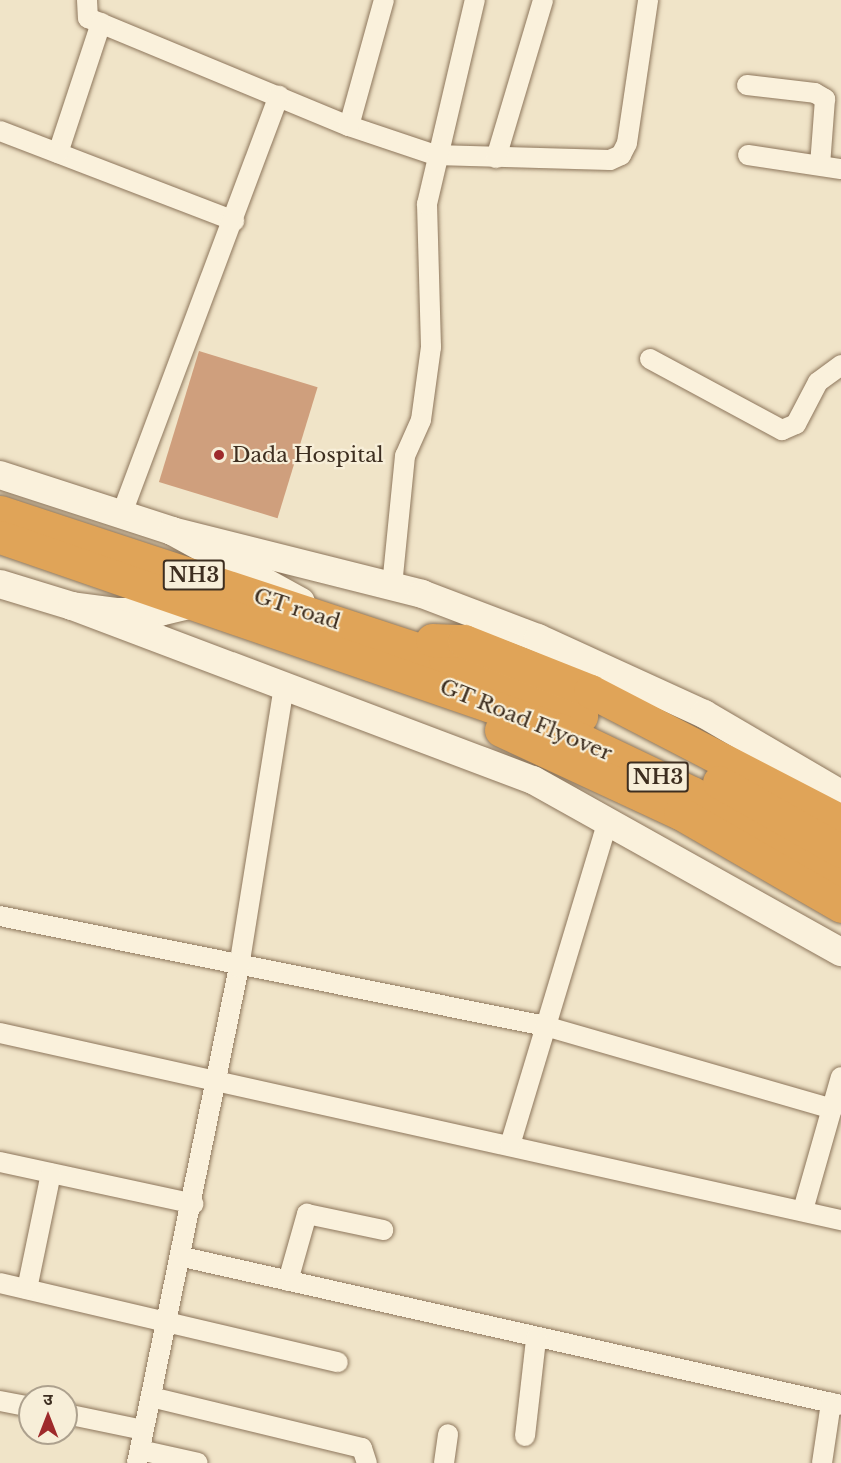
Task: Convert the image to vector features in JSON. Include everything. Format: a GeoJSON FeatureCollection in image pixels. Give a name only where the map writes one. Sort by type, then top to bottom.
{"type":"FeatureCollection","features":[{"type":"Feature","properties":{"kind":"highway","name":"GT road"},"geometry":{"type":"LineString","coordinates":[[0,512],[388,638]]}},
{"type":"Feature","properties":{"kind":"highway","name":"GT road"},"geometry":{"type":"LineString","coordinates":[[0,537],[201,602],[364,659]]}},
{"type":"Feature","properties":{"kind":"highway","name":"GT Road Flyover"},"geometry":{"type":"LineString","coordinates":[[388,638],[562,706],[698,771],[841,851]]}},
{"type":"Feature","properties":{"kind":"highway"},"geometry":{"type":"LineString","coordinates":[[388,638],[464,641],[590,691],[841,821]]}},
{"type":"Feature","properties":{"kind":"highway","name":"GT Road Flyover"},"geometry":{"type":"LineString","coordinates":[[364,659],[560,730],[692,793],[841,879]]}},
{"type":"Feature","properties":{"kind":"highway"},"geometry":{"type":"LineString","coordinates":[[364,659],[432,701],[680,813],[841,906]]}},
{"type":"Feature","properties":{"kind":"street"},"geometry":{"type":"LineString","coordinates":[[87,0],[86,16],[101,24],[349,126],[435,155],[496,158],[621,155],[648,0]]}},
{"type":"Feature","properties":{"kind":"street"},"geometry":{"type":"LineString","coordinates":[[349,126],[384,0]]}},
{"type":"Feature","properties":{"kind":"street"},"geometry":{"type":"LineString","coordinates":[[392,586],[405,456],[421,420],[431,347],[427,204],[435,155],[475,0]]}},
{"type":"Feature","properties":{"kind":"street"},"geometry":{"type":"LineString","coordinates":[[496,158],[543,0]]}},
{"type":"Feature","properties":{"kind":"street"},"geometry":{"type":"LineString","coordinates":[[58,153],[101,24]]}},
{"type":"Feature","properties":{"kind":"street"},"geometry":{"type":"LineString","coordinates":[[747,85],[815,93],[825,99],[820,165]]}},
{"type":"Feature","properties":{"kind":"street"},"geometry":{"type":"LineString","coordinates":[[122,513],[234,221],[279,96]]}},
{"type":"Feature","properties":{"kind":"street"},"geometry":{"type":"LineString","coordinates":[[0,131],[234,221]]}},
{"type":"Feature","properties":{"kind":"street"},"geometry":{"type":"LineString","coordinates":[[748,155],[841,169]]}},
{"type":"Feature","properties":{"kind":"street"},"geometry":{"type":"LineString","coordinates":[[650,359],[782,430],[796,424],[818,382],[841,365]]}},
{"type":"Feature","properties":{"kind":"street"},"geometry":{"type":"LineString","coordinates":[[0,475],[172,531],[392,586],[538,639],[704,714],[841,794]]}},
{"type":"Feature","properties":{"kind":"street"},"geometry":{"type":"LineString","coordinates":[[172,531],[330,619]]}},
{"type":"Feature","properties":{"kind":"street"},"geometry":{"type":"LineString","coordinates":[[0,584],[72,606],[533,780],[841,952]]}},
{"type":"Feature","properties":{"kind":"street"},"geometry":{"type":"LineString","coordinates":[[72,606],[160,612],[201,602]]}},
{"type":"Feature","properties":{"kind":"street"},"geometry":{"type":"LineString","coordinates":[[140,1448],[183,1257],[240,967],[284,686]]}},
{"type":"Feature","properties":{"kind":"street"},"geometry":{"type":"LineString","coordinates":[[510,1145],[608,820]]}},
{"type":"Feature","properties":{"kind":"street"},"geometry":{"type":"LineString","coordinates":[[0,916],[240,967],[545,1026],[832,1109]]}},
{"type":"Feature","properties":{"kind":"street"},"geometry":{"type":"LineString","coordinates":[[0,1033],[841,1220]]}},
{"type":"Feature","properties":{"kind":"street"},"geometry":{"type":"LineString","coordinates":[[803,1210],[841,1077]]}},
{"type":"Feature","properties":{"kind":"street"},"geometry":{"type":"LineString","coordinates":[[0,1162],[194,1204]]}},
{"type":"Feature","properties":{"kind":"street"},"geometry":{"type":"LineString","coordinates":[[27,1289],[51,1173]]}},
{"type":"Feature","properties":{"kind":"street"},"geometry":{"type":"LineString","coordinates":[[288,1281],[307,1214],[383,1230]]}},
{"type":"Feature","properties":{"kind":"street"},"geometry":{"type":"LineString","coordinates":[[183,1257],[536,1339],[836,1404],[822,1463]]}},
{"type":"Feature","properties":{"kind":"street"},"geometry":{"type":"LineString","coordinates":[[0,1283],[169,1320],[338,1362]]}},
{"type":"Feature","properties":{"kind":"street"},"geometry":{"type":"LineString","coordinates":[[525,1436],[536,1339]]}},
{"type":"Feature","properties":{"kind":"street"},"geometry":{"type":"LineString","coordinates":[[152,1397],[362,1448],[367,1463]]}},
{"type":"Feature","properties":{"kind":"street"},"geometry":{"type":"LineString","coordinates":[[0,1401],[18,1405]]}},
{"type":"Feature","properties":{"kind":"street"},"geometry":{"type":"LineString","coordinates":[[78,1420],[140,1448],[198,1463]]}},
{"type":"Feature","properties":{"kind":"street"},"geometry":{"type":"LineString","coordinates":[[444,1463],[447,1434]]}},
{"type":"Feature","properties":{"kind":"building"},"geometry":{"type":"Polygon","coordinates":[[[199,351],[318,387],[278,518],[159,482],[199,351]]]}},
{"type":"Feature","properties":{"kind":"place","name":"Dada Hospital"},"geometry":{"type":"Point","coordinates":[219,455]}}]}
